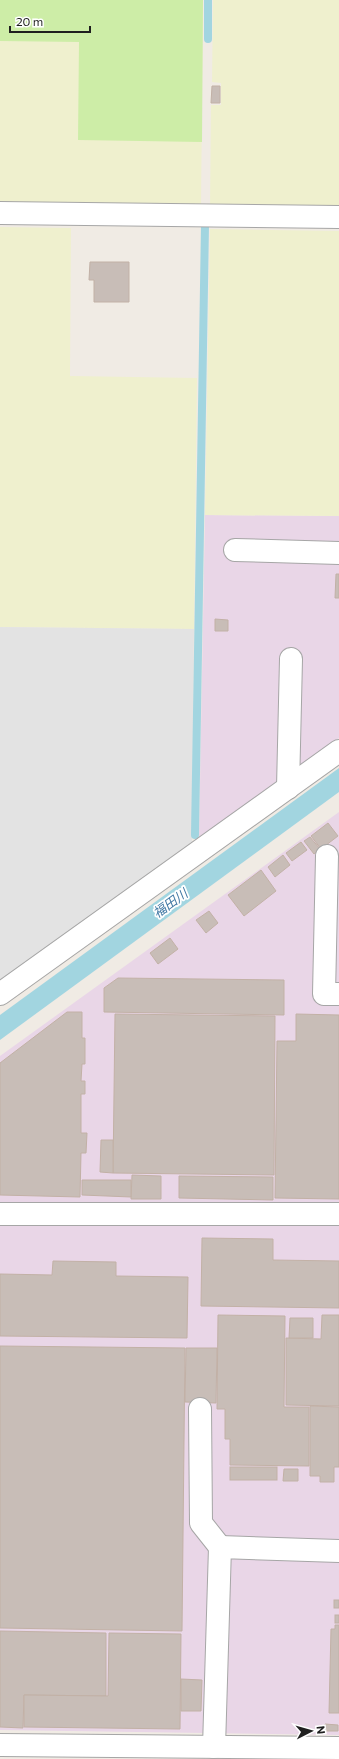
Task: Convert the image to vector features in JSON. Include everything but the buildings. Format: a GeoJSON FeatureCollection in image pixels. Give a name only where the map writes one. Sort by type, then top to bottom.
{"type":"FeatureCollection","features":[{"type":"Feature","properties":{"kind":"street"},"geometry":{"type":"LineString","coordinates":[[0,213],[339,217]]}},
{"type":"Feature","properties":{"kind":"street"},"geometry":{"type":"LineString","coordinates":[[235,550],[339,553]]}},
{"type":"Feature","properties":{"kind":"street"},"geometry":{"type":"LineString","coordinates":[[288,788],[291,659]]}},
{"type":"Feature","properties":{"kind":"street"},"geometry":{"type":"LineString","coordinates":[[0,994],[339,751]]}},
{"type":"Feature","properties":{"kind":"street"},"geometry":{"type":"LineString","coordinates":[[327,856],[324,994],[339,994]]}},
{"type":"Feature","properties":{"kind":"street"},"geometry":{"type":"LineString","coordinates":[[0,1214],[339,1214]]}},
{"type":"Feature","properties":{"kind":"street"},"geometry":{"type":"LineString","coordinates":[[200,1409],[201,1523],[220,1547],[214,1747]]}},
{"type":"Feature","properties":{"kind":"street"},"geometry":{"type":"LineString","coordinates":[[220,1547],[339,1551]]}},
{"type":"Feature","properties":{"kind":"street"},"geometry":{"type":"LineString","coordinates":[[0,1745],[339,1748]]}},
{"type":"Feature","properties":{"kind":"shaded area"},"geometry":{"type":"Polygon","coordinates":[[[205,515],[339,516],[339,738],[199,837],[205,515]]]}},
{"type":"Feature","properties":{"kind":"shaded area"},"geometry":{"type":"Polygon","coordinates":[[[0,627],[194,629],[192,842],[0,981],[0,627]]]}},
{"type":"Feature","properties":{"kind":"shaded area"},"geometry":{"type":"Polygon","coordinates":[[[339,812],[339,1205],[0,1202],[0,1056],[339,812]]]}},
{"type":"Feature","properties":{"kind":"shaded area"},"geometry":{"type":"Polygon","coordinates":[[[191,1222],[339,1224],[339,1735],[0,1730],[0,1223],[191,1226],[191,1222]]]}},
{"type":"Feature","properties":{"kind":"green space"},"geometry":{"type":"Polygon","coordinates":[[[0,0],[203,0],[201,207],[0,205],[0,0]]]}},
{"type":"Feature","properties":{"kind":"green space"},"geometry":{"type":"Polygon","coordinates":[[[0,0],[203,0],[202,142],[78,140],[79,42],[0,41],[0,0]]]}},
{"type":"Feature","properties":{"kind":"green space"},"geometry":{"type":"Polygon","coordinates":[[[213,0],[339,0],[339,210],[210,208],[211,105],[221,105],[221,83],[212,82],[213,0]]]}},
{"type":"Feature","properties":{"kind":"green space"},"geometry":{"type":"Polygon","coordinates":[[[0,227],[71,228],[70,376],[197,378],[194,629],[0,627],[0,227]]]}},
{"type":"Feature","properties":{"kind":"green space"},"geometry":{"type":"Polygon","coordinates":[[[210,229],[339,231],[339,516],[205,515],[210,229]]]}},
{"type":"Feature","properties":{"kind":"water","name":"福田川"},"geometry":{"type":"Polygon","coordinates":[[[339,768],[339,792],[0,1040],[0,1015],[339,768]]]}},
{"type":"Feature","properties":{"kind":"waterway"},"geometry":{"type":"LineString","coordinates":[[208,0],[208,39]]}},
{"type":"Feature","properties":{"kind":"waterway"},"geometry":{"type":"LineString","coordinates":[[195,835],[205,225]]}}]}
